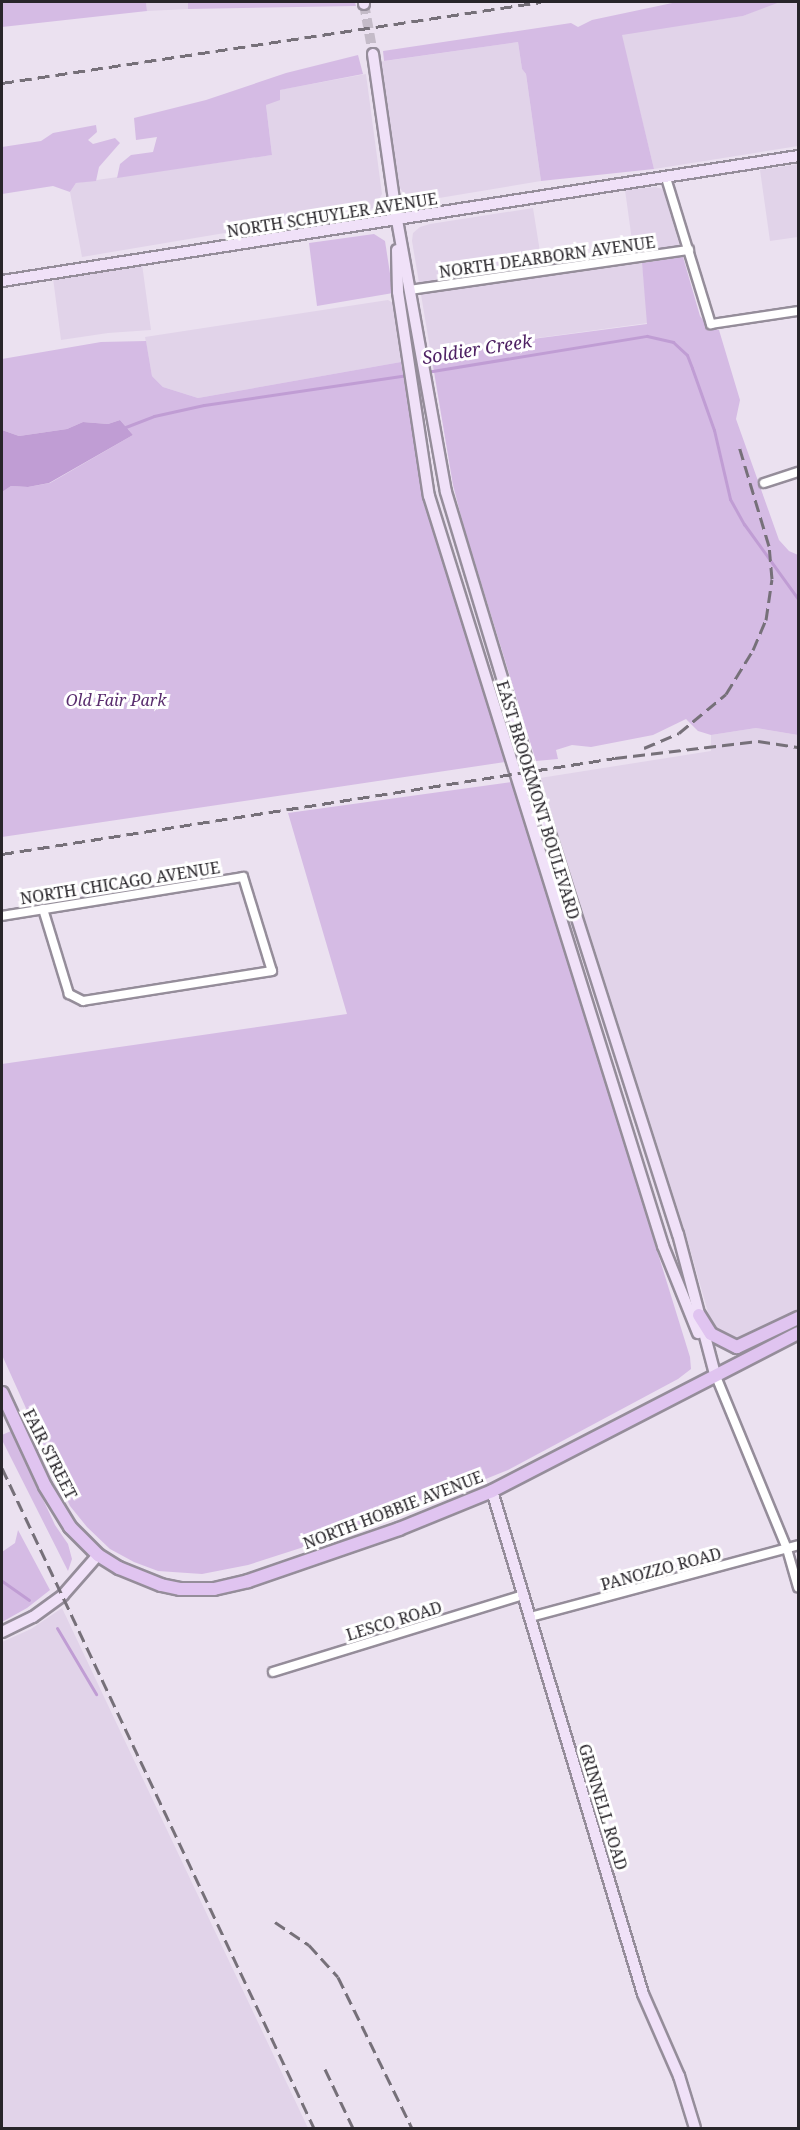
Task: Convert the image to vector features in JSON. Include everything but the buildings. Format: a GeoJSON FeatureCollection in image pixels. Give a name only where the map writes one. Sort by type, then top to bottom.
{"type":"FeatureCollection","features":[{"type":"Feature","properties":{"kind":"main road","name":"EAST BROOKMONT BOULEVARD"},"geometry":{"type":"LineString","coordinates":[[373,54],[397,220],[446,492],[534,782],[678,1234],[715,1374]]}},
{"type":"Feature","properties":{"kind":"main road","name":"NORTH SCHUYLER AVENUE"},"geometry":{"type":"LineString","coordinates":[[2,280],[798,156]]}},
{"type":"Feature","properties":{"kind":"main road","name":"EAST BROOKMONT BOULEVARD"},"geometry":{"type":"LineString","coordinates":[[397,220],[398,292],[429,496],[663,1246],[715,1374]]}},
{"type":"Feature","properties":{"kind":"main road"},"geometry":{"type":"LineString","coordinates":[[699,1315],[711,1334],[736,1347],[798,1318]]}},
{"type":"Feature","properties":{"kind":"main road","name":"NORTH HOBBIE AVENUE"},"geometry":{"type":"LineString","coordinates":[[98,1555],[119,1568],[161,1585],[180,1589],[214,1589],[239,1584],[399,1529],[492,1491],[798,1333]]}},
{"type":"Feature","properties":{"kind":"main road","name":"FAIR STREET"},"geometry":{"type":"LineString","coordinates":[[2,1392],[45,1486],[70,1527],[98,1555]]}},
{"type":"Feature","properties":{"kind":"main road","name":"GRINNELL ROAD"},"geometry":{"type":"LineString","coordinates":[[492,1491],[643,1994],[679,2076],[695,2128]]}},
{"type":"Feature","properties":{"kind":"main road"},"geometry":{"type":"LineString","coordinates":[[2,1632],[33,1617],[63,1595],[98,1555]]}},
{"type":"Feature","properties":{"kind":"street"},"geometry":{"type":"LineString","coordinates":[[666,178],[711,324],[798,311]]}},
{"type":"Feature","properties":{"kind":"street","name":"NORTH DEARBORN AVENUE"},"geometry":{"type":"LineString","coordinates":[[410,290],[688,250]]}},
{"type":"Feature","properties":{"kind":"street"},"geometry":{"type":"LineString","coordinates":[[764,483],[798,472]]}},
{"type":"Feature","properties":{"kind":"street","name":"NORTH CHICAGO AVENUE"},"geometry":{"type":"LineString","coordinates":[[2,916],[43,909],[243,877],[272,971],[83,1001],[69,994],[43,909]]}},
{"type":"Feature","properties":{"kind":"street","name":"EAST BROOKMONT BOULEVARD"},"geometry":{"type":"LineString","coordinates":[[715,1374],[787,1549],[798,1587]]}},
{"type":"Feature","properties":{"kind":"street","name":"PANOZZO ROAD"},"geometry":{"type":"LineString","coordinates":[[530,1617],[798,1545]]}},
{"type":"Feature","properties":{"kind":"street","name":"LESCO ROAD"},"geometry":{"type":"LineString","coordinates":[[273,1672],[524,1595]]}},
{"type":"Feature","properties":{"kind":"shaded area"},"geometry":{"type":"Polygon","coordinates":[[[146,2],[201,2],[188,3],[188,9],[147,11],[146,2]]]}},
{"type":"Feature","properties":{"kind":"shaded area"},"geometry":{"type":"Polygon","coordinates":[[[798,2],[798,146],[654,169],[621,34],[743,16],[773,3],[798,2]]]}},
{"type":"Feature","properties":{"kind":"shaded area"},"geometry":{"type":"Polygon","coordinates":[[[518,42],[522,69],[526,74],[541,181],[421,201],[407,198],[400,188],[378,62],[518,42]]]}},
{"type":"Feature","properties":{"kind":"shaded area"},"geometry":{"type":"Polygon","coordinates":[[[366,74],[382,194],[374,208],[82,257],[70,192],[76,183],[272,155],[266,105],[279,90],[366,74]]]}},
{"type":"Feature","properties":{"kind":"shaded area"},"geometry":{"type":"Polygon","coordinates":[[[798,164],[798,237],[770,241],[760,170],[798,164]]]}},
{"type":"Feature","properties":{"kind":"shaded area"},"geometry":{"type":"Polygon","coordinates":[[[655,187],[663,189],[680,247],[634,255],[625,190],[655,187]]]}},
{"type":"Feature","properties":{"kind":"shaded area"},"geometry":{"type":"Polygon","coordinates":[[[533,208],[544,277],[642,263],[648,323],[448,350],[432,360],[412,241],[413,233],[420,227],[430,224],[533,208]]]}},
{"type":"Feature","properties":{"kind":"shaded area"},"geometry":{"type":"Polygon","coordinates":[[[142,264],[151,330],[61,340],[53,278],[142,264]]]}},
{"type":"Feature","properties":{"kind":"shaded area"},"geometry":{"type":"Polygon","coordinates":[[[388,300],[395,304],[401,362],[198,398],[163,387],[152,376],[145,337],[388,300]]]}},
{"type":"Feature","properties":{"kind":"shaded area"},"geometry":{"type":"Polygon","coordinates":[[[120,420],[133,435],[49,483],[28,487],[11,486],[2,492],[2,430],[19,436],[67,429],[83,422],[108,424],[120,420]]]}},
{"type":"Feature","properties":{"kind":"shaded area"},"geometry":{"type":"Polygon","coordinates":[[[756,728],[798,735],[798,1312],[735,1341],[720,1334],[711,1323],[686,1235],[540,778],[711,751],[711,735],[756,728]]]}},
{"type":"Feature","properties":{"kind":"shaded area"},"geometry":{"type":"Polygon","coordinates":[[[62,1608],[308,2128],[2,2128],[2,1642],[31,1629],[62,1608]]]}},
{"type":"Feature","properties":{"kind":"green space"},"geometry":{"type":"Polygon","coordinates":[[[2,2],[146,2],[147,11],[2,27],[2,2]]]}},
{"type":"Feature","properties":{"kind":"green space"},"geometry":{"type":"Polygon","coordinates":[[[355,2],[356,6],[188,9],[188,3],[355,2]]]}},
{"type":"Feature","properties":{"kind":"green space"},"geometry":{"type":"Polygon","coordinates":[[[677,2],[780,2],[743,16],[622,35],[654,169],[541,181],[526,74],[522,69],[518,42],[384,61],[383,51],[571,23],[578,27],[592,20],[677,2]]]}},
{"type":"Feature","properties":{"kind":"green space"},"geometry":{"type":"Polygon","coordinates":[[[358,55],[363,74],[280,90],[280,100],[266,105],[272,155],[117,178],[120,164],[131,155],[153,152],[157,137],[136,140],[134,118],[206,100],[286,73],[358,55]]]}},
{"type":"Feature","properties":{"kind":"green space"},"geometry":{"type":"Polygon","coordinates":[[[96,125],[97,132],[88,140],[93,144],[115,138],[120,143],[99,167],[96,181],[76,183],[70,192],[53,186],[2,194],[2,147],[41,141],[53,133],[96,125]]]}},
{"type":"Feature","properties":{"kind":"green space"},"geometry":{"type":"Polygon","coordinates":[[[374,234],[385,241],[393,293],[317,306],[309,243],[374,234]]]}},
{"type":"Feature","properties":{"kind":"green space"},"geometry":{"type":"Polygon","coordinates":[[[683,257],[700,316],[710,329],[719,330],[740,400],[736,419],[779,540],[789,551],[798,555],[798,735],[756,728],[711,735],[698,731],[686,719],[653,735],[591,747],[572,745],[556,750],[558,759],[536,761],[463,524],[453,485],[432,360],[448,350],[647,324],[642,263],[683,257]]]}},
{"type":"Feature","properties":{"kind":"green space","name":"Old Fair Park"},"geometry":{"type":"Polygon","coordinates":[[[146,341],[152,376],[163,387],[198,398],[401,362],[423,492],[505,762],[2,837],[2,492],[11,486],[28,487],[50,483],[133,435],[120,420],[108,424],[83,422],[67,429],[19,436],[2,430],[2,359],[101,342],[146,341]]]}},
{"type":"Feature","properties":{"kind":"green space"},"geometry":{"type":"Polygon","coordinates":[[[512,782],[690,1357],[691,1369],[678,1379],[508,1470],[369,1526],[248,1565],[202,1574],[158,1571],[134,1562],[110,1549],[87,1527],[70,1506],[2,1355],[2,1064],[347,1014],[288,813],[512,782]]]}},
{"type":"Feature","properties":{"kind":"green space"},"geometry":{"type":"Polygon","coordinates":[[[11,1431],[55,1525],[68,1544],[72,1559],[68,1571],[2,1440],[2,1435],[11,1431]]]}},
{"type":"Feature","properties":{"kind":"green space"},"geometry":{"type":"Polygon","coordinates":[[[18,1530],[50,1590],[27,1608],[2,1622],[2,1552],[15,1543],[18,1530]]]}},
{"type":"Feature","properties":{"kind":"waterway","name":"Soldier Creek"},"geometry":{"type":"LineString","coordinates":[[414,374],[647,336],[673,342],[687,355],[692,368],[714,430],[730,499],[744,524],[798,599]]}},
{"type":"Feature","properties":{"kind":"waterway","name":"Soldier Creek"},"geometry":{"type":"LineString","coordinates":[[123,428],[154,416],[204,405],[408,375]]}},
{"type":"Feature","properties":{"kind":"waterway"},"geometry":{"type":"LineString","coordinates":[[2,1581],[29,1600]]}},
{"type":"Feature","properties":{"kind":"waterway"},"geometry":{"type":"LineString","coordinates":[[57,1628],[96,1694]]}},
{"type":"Feature","properties":{"kind":"tunnel"},"geometry":{"type":"LineString","coordinates":[[364,4],[373,54]]}},
{"type":"Feature","properties":{"kind":"railway"},"geometry":{"type":"LineString","coordinates":[[2,83],[541,2]]}},
{"type":"Feature","properties":{"kind":"railway"},"geometry":{"type":"LineString","coordinates":[[644,748],[679,733],[726,694],[753,650],[766,620],[772,579],[769,546],[739,446]]}},
{"type":"Feature","properties":{"kind":"railway"},"geometry":{"type":"LineString","coordinates":[[2,854],[615,758],[758,741],[798,747]]}},
{"type":"Feature","properties":{"kind":"railway"},"geometry":{"type":"LineString","coordinates":[[2,1468],[314,2128]]}},
{"type":"Feature","properties":{"kind":"railway"},"geometry":{"type":"LineString","coordinates":[[275,1922],[309,1945],[338,1977],[412,2128]]}},
{"type":"Feature","properties":{"kind":"railway"},"geometry":{"type":"LineString","coordinates":[[325,2069],[353,2128]]}}]}
